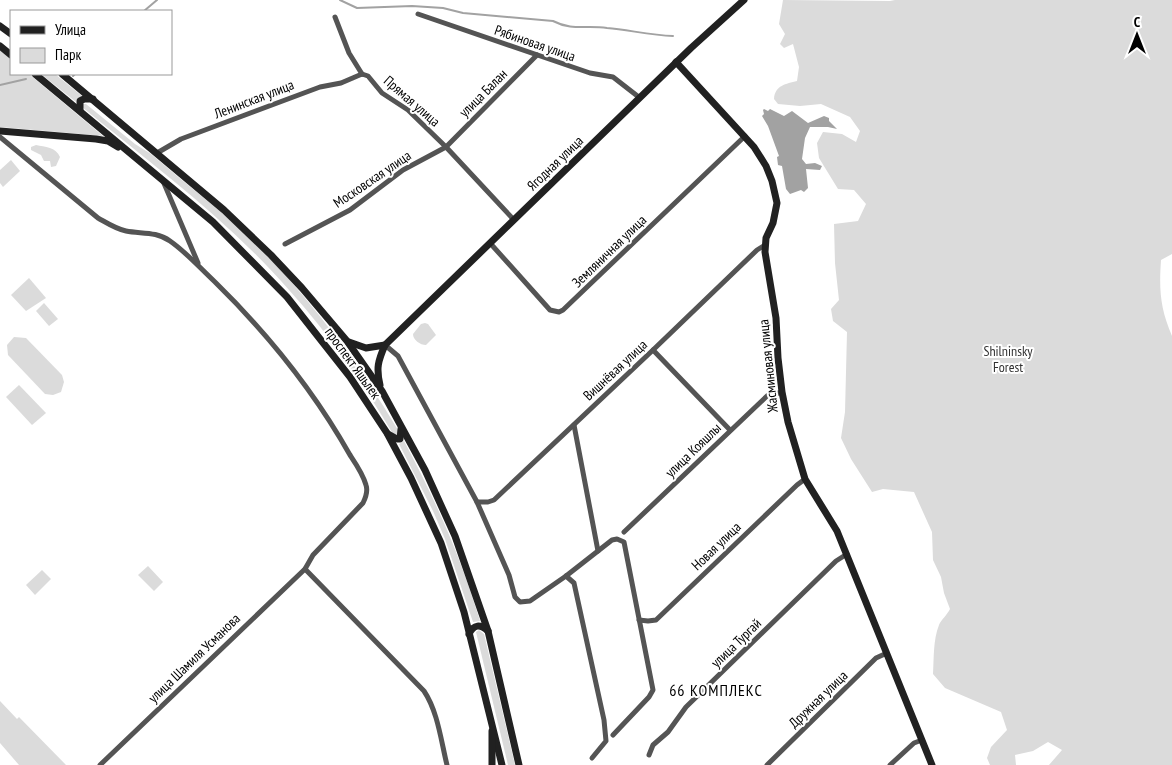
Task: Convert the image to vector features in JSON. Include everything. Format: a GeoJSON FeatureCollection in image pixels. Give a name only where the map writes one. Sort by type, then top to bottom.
{"type":"FeatureCollection","features":[{"type":"Feature","properties":{"kind":"main road","name":"Ягодная улица"},"geometry":{"type":"LineString","coordinates":[[385,345],[676,62],[744,0]]}},
{"type":"Feature","properties":{"kind":"main road"},"geometry":{"type":"LineString","coordinates":[[0,46],[10,54]]}},
{"type":"Feature","properties":{"kind":"main road","name":"Жасминовая улица"},"geometry":{"type":"LineString","coordinates":[[676,62],[761,155],[772,181],[776,203],[775,216],[765,245],[776,318],[778,358],[784,409],[805,479],[834,526],[847,554],[932,765]]}},
{"type":"Feature","properties":{"kind":"main road","name":"проспект Яшьлек"},"geometry":{"type":"LineString","coordinates":[[36,75],[213,222],[287,297],[350,377],[387,434],[411,478],[441,543],[464,612],[492,718],[502,765]]}},
{"type":"Feature","properties":{"kind":"main road","name":"проспект Яшьлек"},"geometry":{"type":"LineString","coordinates":[[63,75],[224,210],[271,255],[347,341],[382,391],[426,470],[455,536],[488,631],[519,765]]}},
{"type":"Feature","properties":{"kind":"main road"},"geometry":{"type":"LineString","coordinates":[[80,110],[80,101],[93,99]]}},
{"type":"Feature","properties":{"kind":"main road"},"geometry":{"type":"LineString","coordinates":[[0,131],[108,141],[130,153]]}},
{"type":"Feature","properties":{"kind":"main road"},"geometry":{"type":"LineString","coordinates":[[347,341],[366,348],[385,345]]}},
{"type":"Feature","properties":{"kind":"main road"},"geometry":{"type":"LineString","coordinates":[[382,391],[377,374],[378,361],[385,345]]}},
{"type":"Feature","properties":{"kind":"main road"},"geometry":{"type":"LineString","coordinates":[[387,434],[400,439],[402,428]]}},
{"type":"Feature","properties":{"kind":"main road"},"geometry":{"type":"LineString","coordinates":[[469,634],[472,628],[476,626],[482,626],[488,631]]}},
{"type":"Feature","properties":{"kind":"main road"},"geometry":{"type":"LineString","coordinates":[[492,718],[492,765]]}},
{"type":"Feature","properties":{"kind":"street","name":"Рябиновая улица"},"geometry":{"type":"LineString","coordinates":[[418,14],[590,73],[613,77],[640,98]]}},
{"type":"Feature","properties":{"kind":"street","name":"Прямая улица"},"geometry":{"type":"LineString","coordinates":[[335,17],[349,53],[362,74],[368,76],[382,93],[408,110],[446,147],[514,220]]}},
{"type":"Feature","properties":{"kind":"street","name":"улица Балан"},"geometry":{"type":"LineString","coordinates":[[446,147],[536,55]]}},
{"type":"Feature","properties":{"kind":"street","name":"Ленинская улица"},"geometry":{"type":"LineString","coordinates":[[157,153],[181,139],[320,87],[341,83],[362,74]]}},
{"type":"Feature","properties":{"kind":"street","name":"Земляничная улица"},"geometry":{"type":"LineString","coordinates":[[490,243],[550,310],[558,312],[563,310],[745,136]]}},
{"type":"Feature","properties":{"kind":"street"},"geometry":{"type":"LineString","coordinates":[[0,137],[98,218],[116,228],[153,234],[164,238],[199,266]]}},
{"type":"Feature","properties":{"kind":"street","name":"Московская улица"},"geometry":{"type":"LineString","coordinates":[[285,244],[350,210],[403,170],[446,147]]}},
{"type":"Feature","properties":{"kind":"street"},"geometry":{"type":"LineString","coordinates":[[162,179],[199,266]]}},
{"type":"Feature","properties":{"kind":"street","name":"Вишнёвая улица"},"geometry":{"type":"LineString","coordinates":[[477,502],[494,500],[757,250],[765,245]]}},
{"type":"Feature","properties":{"kind":"street","name":"улица Шамиля Усманова"},"geometry":{"type":"LineString","coordinates":[[100,765],[305,569],[313,555],[363,503],[367,492],[364,478],[324,412],[280,354],[228,294],[199,266]]}},
{"type":"Feature","properties":{"kind":"street"},"geometry":{"type":"LineString","coordinates":[[385,345],[398,356],[477,502],[509,575],[515,597],[520,602],[530,601],[612,540],[617,539],[624,542],[653,690],[649,697],[613,735]]}},
{"type":"Feature","properties":{"kind":"street"},"geometry":{"type":"LineString","coordinates":[[653,350],[730,430]]}},
{"type":"Feature","properties":{"kind":"street","name":"улица Кояшлы"},"geometry":{"type":"LineString","coordinates":[[624,532],[767,396],[782,392]]}},
{"type":"Feature","properties":{"kind":"street"},"geometry":{"type":"LineString","coordinates":[[574,425],[598,551]]}},
{"type":"Feature","properties":{"kind":"street","name":"Новая улица"},"geometry":{"type":"LineString","coordinates":[[639,620],[656,620],[805,479]]}},
{"type":"Feature","properties":{"kind":"street","name":"улица Тургай"},"geometry":{"type":"LineString","coordinates":[[649,755],[653,745],[668,732],[686,707],[829,568],[847,554]]}},
{"type":"Feature","properties":{"kind":"street"},"geometry":{"type":"LineString","coordinates":[[305,569],[429,698],[435,714],[446,765]]}},
{"type":"Feature","properties":{"kind":"street"},"geometry":{"type":"LineString","coordinates":[[566,576],[574,583],[604,720],[606,741],[592,758]]}},
{"type":"Feature","properties":{"kind":"street","name":"Дружная улица"},"geometry":{"type":"LineString","coordinates":[[767,765],[876,658],[887,652]]}},
{"type":"Feature","properties":{"kind":"street"},"geometry":{"type":"LineString","coordinates":[[890,765],[914,744],[922,740]]}},
{"type":"Feature","properties":{"kind":"green space","name":"Shilninsky Forest"},"geometry":{"type":"Polygon","coordinates":[[[783,0],[1172,0],[1172,254],[1161,260],[1160,281],[1161,299],[1172,336],[1172,765],[1049,765],[1062,750],[1048,742],[1033,751],[1015,755],[1016,765],[990,765],[987,758],[991,747],[1007,730],[1001,712],[945,688],[933,674],[937,631],[950,609],[941,577],[933,560],[932,532],[914,492],[883,489],[872,492],[851,459],[841,438],[845,412],[847,332],[833,321],[831,309],[839,300],[835,263],[834,224],[858,221],[866,204],[854,190],[838,189],[819,158],[817,143],[823,132],[842,134],[856,142],[860,131],[850,117],[821,104],[800,106],[778,104],[774,99],[779,88],[785,84],[797,81],[799,67],[793,44],[784,48],[780,44],[785,34],[779,24],[783,0]]]}},
{"type":"Feature","properties":{"kind":"green space"},"geometry":{"type":"Polygon","coordinates":[[[0,50],[10,58],[10,75],[30,75],[103,136],[0,127],[0,50]]]}},
{"type":"Feature","properties":{"kind":"green space"},"geometry":{"type":"Polygon","coordinates":[[[42,75],[56,75],[82,96],[76,102],[42,75]]]}},
{"type":"Feature","properties":{"kind":"green space"},"geometry":{"type":"Polygon","coordinates":[[[83,104],[86,104],[135,144],[151,154],[222,213],[263,251],[319,314],[352,359],[398,430],[396,435],[393,434],[370,396],[332,341],[266,265],[190,194],[82,107],[83,104]]]}},
{"type":"Feature","properties":{"kind":"green space"},"geometry":{"type":"Polygon","coordinates":[[[36,145],[56,151],[60,157],[56,166],[51,167],[50,161],[44,161],[41,155],[31,150],[31,147],[36,145]]]}},
{"type":"Feature","properties":{"kind":"green space"},"geometry":{"type":"Polygon","coordinates":[[[11,160],[20,171],[3,187],[0,183],[0,170],[11,160]]]}},
{"type":"Feature","properties":{"kind":"green space"},"geometry":{"type":"Polygon","coordinates":[[[29,278],[46,298],[26,311],[11,295],[29,278]]]}},
{"type":"Feature","properties":{"kind":"green space"},"geometry":{"type":"Polygon","coordinates":[[[44,303],[58,319],[49,326],[36,311],[44,303]]]}},
{"type":"Feature","properties":{"kind":"green space"},"geometry":{"type":"Polygon","coordinates":[[[421,324],[428,324],[436,335],[426,345],[417,342],[413,334],[421,324]]]}},
{"type":"Feature","properties":{"kind":"green space"},"geometry":{"type":"Polygon","coordinates":[[[14,337],[26,338],[62,375],[64,382],[61,392],[53,395],[45,394],[8,355],[7,345],[14,337]]]}},
{"type":"Feature","properties":{"kind":"green space"},"geometry":{"type":"Polygon","coordinates":[[[19,385],[46,413],[32,425],[6,397],[19,385]]]}},
{"type":"Feature","properties":{"kind":"green space"},"geometry":{"type":"Polygon","coordinates":[[[404,441],[447,529],[480,621],[473,622],[445,539],[399,444],[404,441]]]}},
{"type":"Feature","properties":{"kind":"green space"},"geometry":{"type":"Polygon","coordinates":[[[148,566],[163,582],[154,591],[138,575],[148,566]]]}},
{"type":"Feature","properties":{"kind":"green space"},"geometry":{"type":"Polygon","coordinates":[[[42,570],[51,579],[35,595],[26,585],[42,570]]]}},
{"type":"Feature","properties":{"kind":"green space"},"geometry":{"type":"Polygon","coordinates":[[[479,630],[484,634],[515,765],[508,765],[476,632],[479,630]]]}},
{"type":"Feature","properties":{"kind":"green space"},"geometry":{"type":"Polygon","coordinates":[[[0,701],[17,719],[19,717],[66,765],[19,765],[0,743],[0,701]]]}},
{"type":"Feature","properties":{"kind":"shaded area"},"geometry":{"type":"Polygon","coordinates":[[[764,109],[768,111],[770,109],[784,116],[792,111],[808,123],[824,116],[829,118],[829,121],[837,129],[810,127],[805,138],[802,159],[806,164],[815,163],[822,166],[820,170],[806,169],[808,188],[804,192],[801,190],[790,194],[786,189],[782,166],[778,165],[777,157],[779,156],[768,126],[762,116],[764,109]]]}},
{"type":"Feature","properties":{"kind":"waterway"},"geometry":{"type":"LineString","coordinates":[[145,10],[157,0]]}},
{"type":"Feature","properties":{"kind":"waterway"},"geometry":{"type":"LineString","coordinates":[[340,0],[357,8],[412,6],[443,8],[463,13],[553,21],[573,27],[599,27],[673,36]]}},
{"type":"Feature","properties":{"kind":"waterway"},"geometry":{"type":"LineString","coordinates":[[0,85],[26,79]]}},
{"type":"Feature","properties":{"kind":"district","name":"66 КОМПЛЕКС"},"geometry":{"type":"Point","coordinates":[716,690]}}]}
